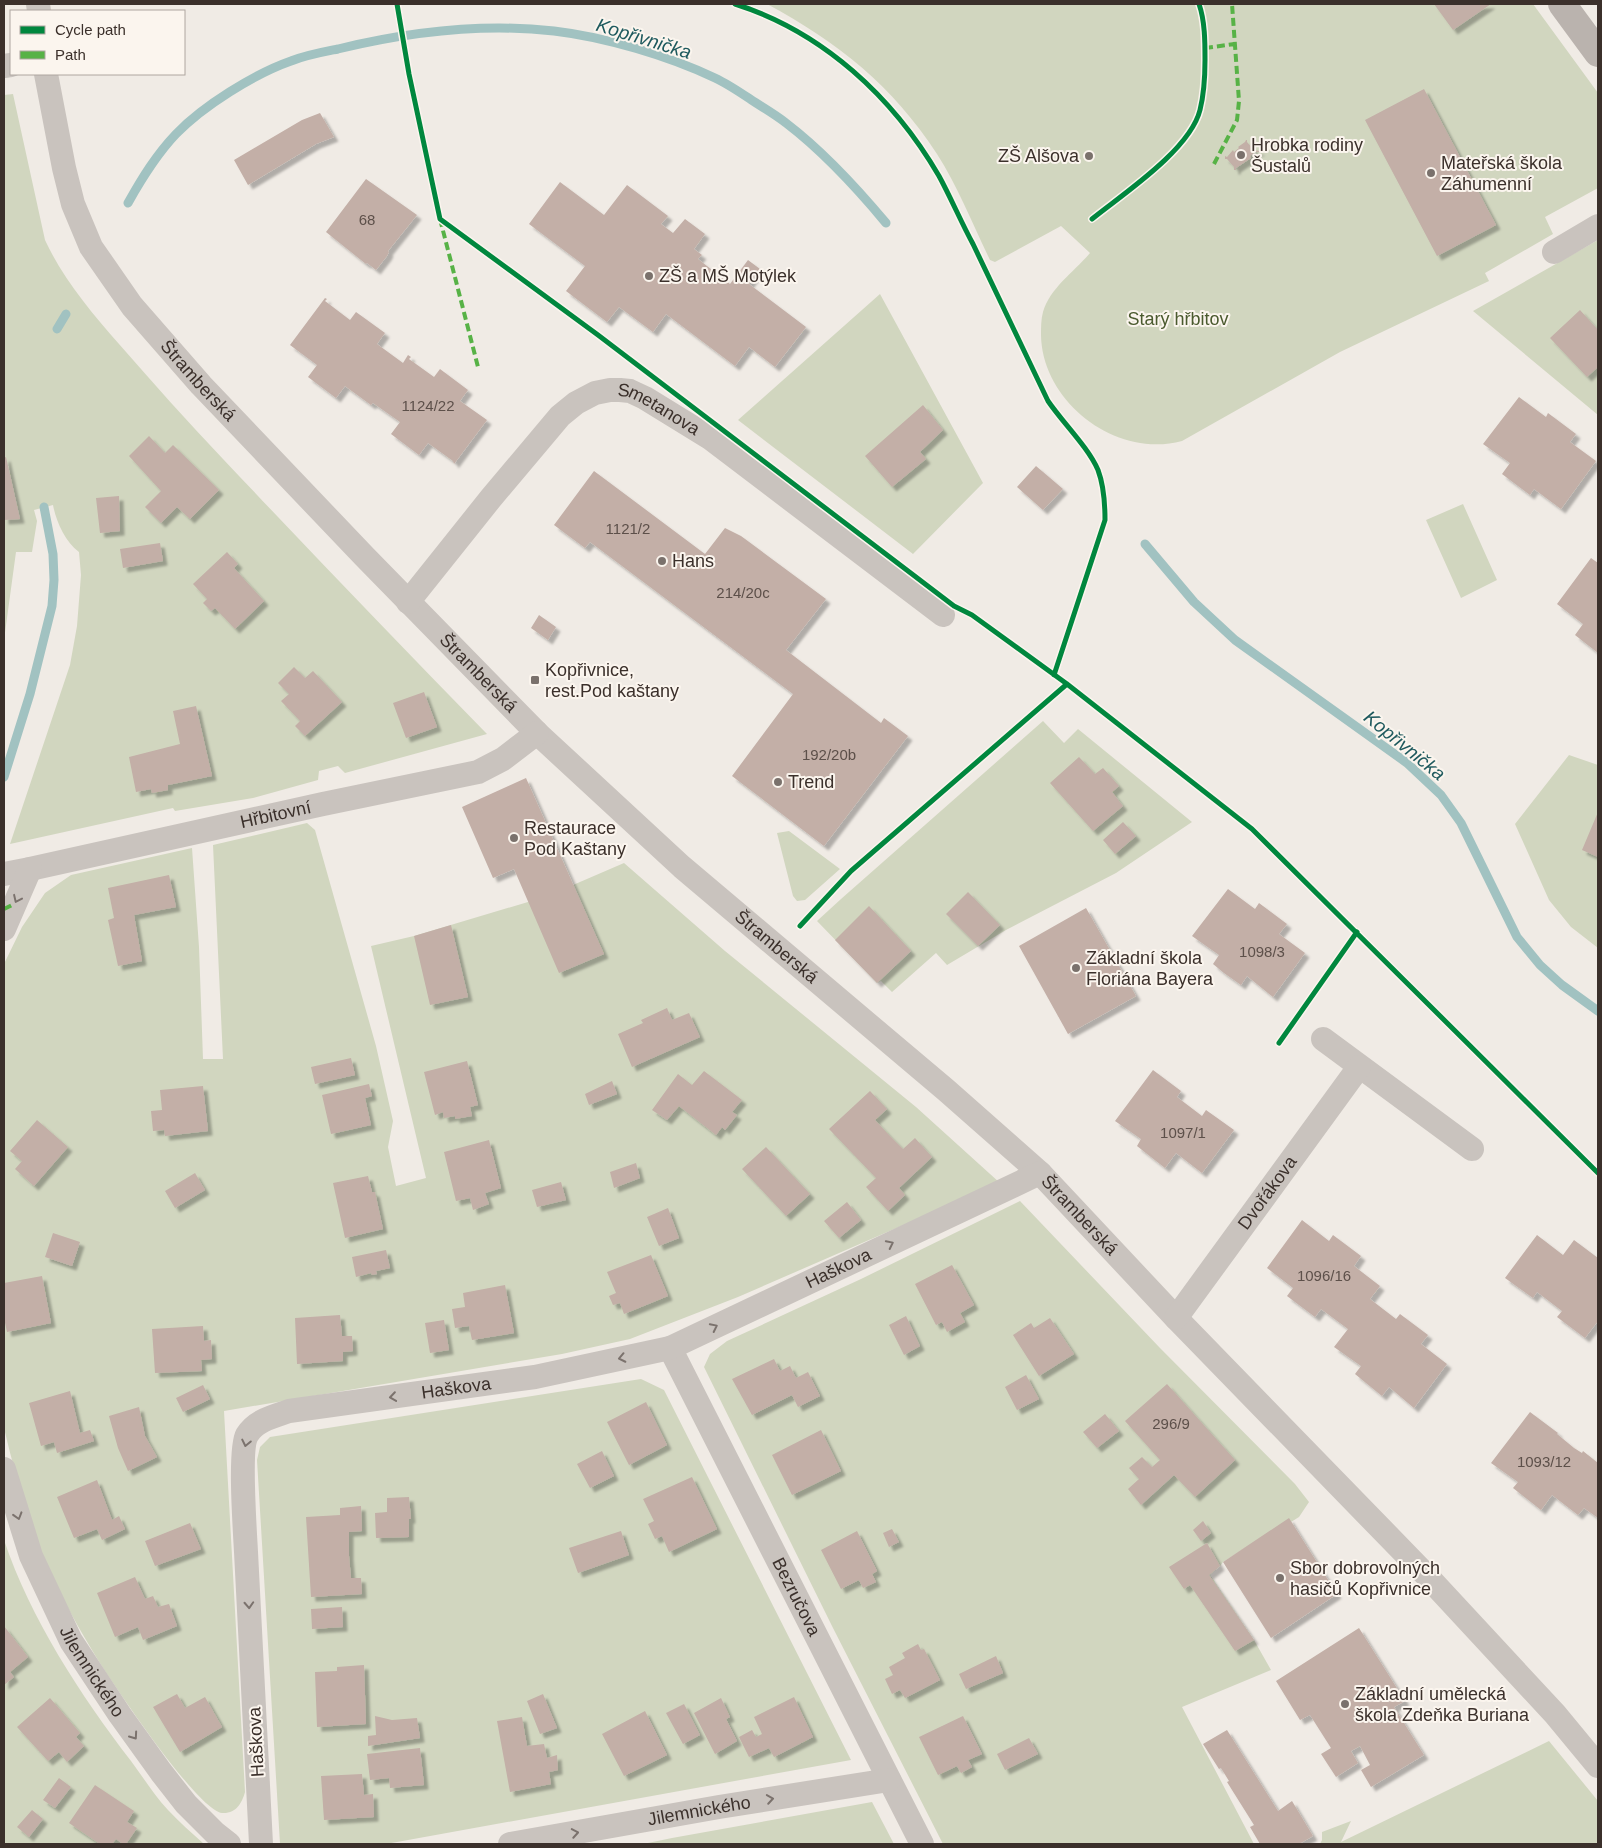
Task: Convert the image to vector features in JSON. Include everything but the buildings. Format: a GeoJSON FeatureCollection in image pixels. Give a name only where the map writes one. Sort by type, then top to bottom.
{"type":"FeatureCollection","features":[{"type":"Feature","properties":{"kind":"main road"},"geometry":{"type":"LineString","coordinates":[[1562,4],[1598,53]]}},
{"type":"Feature","properties":{"kind":"street","name":"Štramberská"},"geometry":{"type":"LineString","coordinates":[[46,75],[73,204],[91,247],[132,306],[200,385],[408,602],[536,732],[689,874],[946,1090],[1040,1173],[1176,1318],[1427,1576],[1555,1714],[1598,1766]]}},
{"type":"Feature","properties":{"kind":"street"},"geometry":{"type":"LineString","coordinates":[[1554,252],[1598,226]]}},
{"type":"Feature","properties":{"kind":"street","name":"Smetanova"},"geometry":{"type":"LineString","coordinates":[[408,602],[491,498],[560,416],[576,403],[595,393],[620,390],[630,391],[645,398],[710,438],[943,615]]}},
{"type":"Feature","properties":{"kind":"street","name":"Hřbitovní"},"geometry":{"type":"LineString","coordinates":[[4,874],[478,772],[503,759],[536,732]]}},
{"type":"Feature","properties":{"kind":"street"},"geometry":{"type":"LineString","coordinates":[[4,929],[30,869]]}},
{"type":"Feature","properties":{"kind":"street"},"geometry":{"type":"LineString","coordinates":[[1323,1039],[1472,1149]]}},
{"type":"Feature","properties":{"kind":"street","name":"Dvořákova"},"geometry":{"type":"LineString","coordinates":[[1176,1318],[1359,1067]]}},
{"type":"Feature","properties":{"kind":"street","name":"Haškova"},"geometry":{"type":"LineString","coordinates":[[261,1844],[244,1510],[244,1452],[247,1435],[256,1425],[289,1411],[536,1377],[670,1348],[1040,1173]]}},
{"type":"Feature","properties":{"kind":"street","name":"Bezručova"},"geometry":{"type":"LineString","coordinates":[[670,1348],[922,1844]]}},
{"type":"Feature","properties":{"kind":"street","name":"Jilemnického"},"geometry":{"type":"LineString","coordinates":[[4,1469],[31,1556],[71,1641],[125,1723],[161,1772],[186,1804],[229,1844]]}},
{"type":"Feature","properties":{"kind":"street","name":"Jilemnického"},"geometry":{"type":"LineString","coordinates":[[510,1844],[718,1807],[889,1780]]}},
{"type":"Feature","properties":{"kind":"green space","name":"Starý hřbitov"},"geometry":{"type":"Polygon","coordinates":[[[767,4],[1533,4],[1598,93],[1598,188],[1545,217],[1553,234],[1485,273],[1489,281],[1340,352],[1182,441],[1157,444],[1132,441],[1109,433],[1087,420],[1069,403],[1054,382],[1045,360],[1041,326],[1046,303],[1057,288],[1090,253],[1061,226],[995,262],[990,260],[945,167],[920,129],[902,107],[882,86],[841,50],[767,4]]]}},
{"type":"Feature","properties":{"kind":"green space"},"geometry":{"type":"Polygon","coordinates":[[[13,94],[45,240],[60,268],[78,295],[132,359],[210,445],[487,734],[345,773],[338,766],[319,771],[318,780],[253,798],[175,811],[173,808],[10,844],[70,665],[77,626],[81,575],[79,552],[69,543],[62,531],[53,505],[34,510],[37,521],[32,552],[16,552],[4,640],[4,95],[13,94]]]}},
{"type":"Feature","properties":{"kind":"green space"},"geometry":{"type":"Polygon","coordinates":[[[1598,240],[1598,415],[1473,311],[1598,240]]]}},
{"type":"Feature","properties":{"kind":"green space"},"geometry":{"type":"Polygon","coordinates":[[[880,294],[983,483],[913,554],[738,420],[880,294]]]}},
{"type":"Feature","properties":{"kind":"green space"},"geometry":{"type":"Polygon","coordinates":[[[1463,504],[1497,580],[1461,598],[1426,520],[1463,504]]]}},
{"type":"Feature","properties":{"kind":"green space"},"geometry":{"type":"Polygon","coordinates":[[[1043,721],[1064,743],[1078,729],[1192,822],[1116,873],[1006,930],[947,965],[936,953],[892,992],[881,981],[877,983],[817,921],[1043,721]]]}},
{"type":"Feature","properties":{"kind":"green space"},"geometry":{"type":"Polygon","coordinates":[[[1569,755],[1598,765],[1598,948],[1571,927],[1549,900],[1515,824],[1569,755]]]}},
{"type":"Feature","properties":{"kind":"green space"},"geometry":{"type":"Polygon","coordinates":[[[307,823],[315,830],[376,1046],[393,1121],[388,1147],[396,1186],[426,1178],[371,946],[414,936],[528,902],[624,863],[725,951],[916,1107],[1000,1183],[738,1297],[630,1339],[562,1354],[224,1411],[245,1792],[235,1810],[222,1813],[211,1807],[196,1793],[160,1750],[105,1671],[84,1637],[59,1590],[38,1542],[19,1485],[4,1428],[4,964],[22,927],[45,893],[71,875],[192,848],[199,947],[203,1059],[223,1059],[213,845],[307,823]]]}},
{"type":"Feature","properties":{"kind":"green space"},"geometry":{"type":"Polygon","coordinates":[[[789,831],[840,869],[805,900],[797,901],[793,896],[777,833],[789,831]]]}},
{"type":"Feature","properties":{"kind":"green space"},"geometry":{"type":"Polygon","coordinates":[[[1020,1201],[1160,1348],[1295,1484],[1309,1502],[1299,1517],[1291,1522],[1289,1520],[1223,1562],[1210,1575],[1254,1640],[1271,1670],[1182,1707],[1254,1844],[943,1844],[833,1628],[704,1367],[710,1354],[727,1341],[861,1279],[1020,1201]]]}},
{"type":"Feature","properties":{"kind":"green space"},"geometry":{"type":"Polygon","coordinates":[[[641,1379],[664,1390],[851,1760],[386,1844],[280,1844],[257,1460],[260,1447],[270,1437],[641,1379]]]}},
{"type":"Feature","properties":{"kind":"green space"},"geometry":{"type":"Polygon","coordinates":[[[4,1540],[15,1569],[42,1627],[76,1683],[158,1798],[204,1844],[4,1844],[4,1540]]]}},
{"type":"Feature","properties":{"kind":"green space"},"geometry":{"type":"Polygon","coordinates":[[[1549,1741],[1598,1801],[1598,1844],[1320,1844],[1322,1832],[1351,1821],[1341,1842],[1549,1741]]]}},
{"type":"Feature","properties":{"kind":"green space"},"geometry":{"type":"Polygon","coordinates":[[[872,1802],[894,1844],[643,1844],[672,1838],[872,1802]]]}},
{"type":"Feature","properties":{"kind":"waterway","name":"Kopřivnička"},"geometry":{"type":"LineString","coordinates":[[128,203],[156,158],[187,123],[214,102],[261,74],[309,55],[364,43],[445,31],[500,28],[554,31],[594,38],[636,48],[678,62],[720,80],[774,114],[800,134],[839,170],[886,223]]}},
{"type":"Feature","properties":{"kind":"waterway","name":"Kopřivnička"},"geometry":{"type":"LineString","coordinates":[[57,329],[66,314]]}},
{"type":"Feature","properties":{"kind":"waterway","name":"Kopřivnička"},"geometry":{"type":"LineString","coordinates":[[4,777],[30,694],[52,606],[53,554],[44,507]]}},
{"type":"Feature","properties":{"kind":"waterway","name":"Kopřivnička"},"geometry":{"type":"LineString","coordinates":[[1145,544],[1194,602],[1235,640],[1407,763],[1441,795],[1461,823],[1517,937],[1540,965],[1562,985],[1598,1011]]}},
{"type":"Feature","properties":{"kind":"marked path"},"geometry":{"type":"LineString","coordinates":[[1214,164],[1237,120],[1239,101],[1232,4]]}},
{"type":"Feature","properties":{"kind":"marked path"},"geometry":{"type":"LineString","coordinates":[[1205,48],[1235,44]]}},
{"type":"Feature","properties":{"kind":"marked path"},"geometry":{"type":"LineString","coordinates":[[440,219],[478,367]]}},
{"type":"Feature","properties":{"kind":"marked path"},"geometry":{"type":"LineString","coordinates":[[4,909],[14,904]]}},
{"type":"Feature","properties":{"kind":"cycle path"},"geometry":{"type":"LineString","coordinates":[[397,4],[409,74],[440,219],[598,335],[954,606],[972,615],[1067,684],[1252,829],[1598,1173]]}},
{"type":"Feature","properties":{"kind":"cycle path"},"geometry":{"type":"LineString","coordinates":[[735,4],[767,16],[798,32],[826,50],[853,71],[900,120],[921,147],[939,176],[1048,401],[1094,461],[1102,482],[1105,520],[1054,675]]}},
{"type":"Feature","properties":{"kind":"cycle path"},"geometry":{"type":"LineString","coordinates":[[1092,219],[1154,170],[1170,155],[1194,125],[1200,110],[1205,73],[1204,32],[1199,4]]}},
{"type":"Feature","properties":{"kind":"cycle path"},"geometry":{"type":"LineString","coordinates":[[800,926],[851,871],[1067,684]]}},
{"type":"Feature","properties":{"kind":"cycle path"},"geometry":{"type":"LineString","coordinates":[[1279,1043],[1357,932]]}},
{"type":"Feature","properties":{"kind":"place","name":"Hrobka rodiny Šustalů"},"geometry":{"type":"Point","coordinates":[1241,155]}},
{"type":"Feature","properties":{"kind":"place","name":"ZŠ Alšova"},"geometry":{"type":"Point","coordinates":[1089,156]}},
{"type":"Feature","properties":{"kind":"place","name":"Mateřská škola Záhumenní"},"geometry":{"type":"Point","coordinates":[1431,173]}},
{"type":"Feature","properties":{"kind":"place","name":"ZŠ a MŠ Motýlek"},"geometry":{"type":"Point","coordinates":[649,276]}},
{"type":"Feature","properties":{"kind":"place","name":"Hans"},"geometry":{"type":"Point","coordinates":[662,561]}},
{"type":"Feature","properties":{"kind":"place","name":"Kopřivnice, rest.Pod kaštany"},"geometry":{"type":"Point","coordinates":[535,680]}},
{"type":"Feature","properties":{"kind":"place","name":"Trend"},"geometry":{"type":"Point","coordinates":[778,782]}},
{"type":"Feature","properties":{"kind":"place","name":"Restaurace Pod Kaštany"},"geometry":{"type":"Point","coordinates":[514,838]}},
{"type":"Feature","properties":{"kind":"place","name":"Základní škola Floriána Bayera"},"geometry":{"type":"Point","coordinates":[1076,968]}},
{"type":"Feature","properties":{"kind":"place","name":"Sbor dobrovolných hasičů Kopřivnice"},"geometry":{"type":"Point","coordinates":[1280,1578]}},
{"type":"Feature","properties":{"kind":"place","name":"Základní umělecká škola Zdeňka Buriana"},"geometry":{"type":"Point","coordinates":[1345,1704]}}]}
